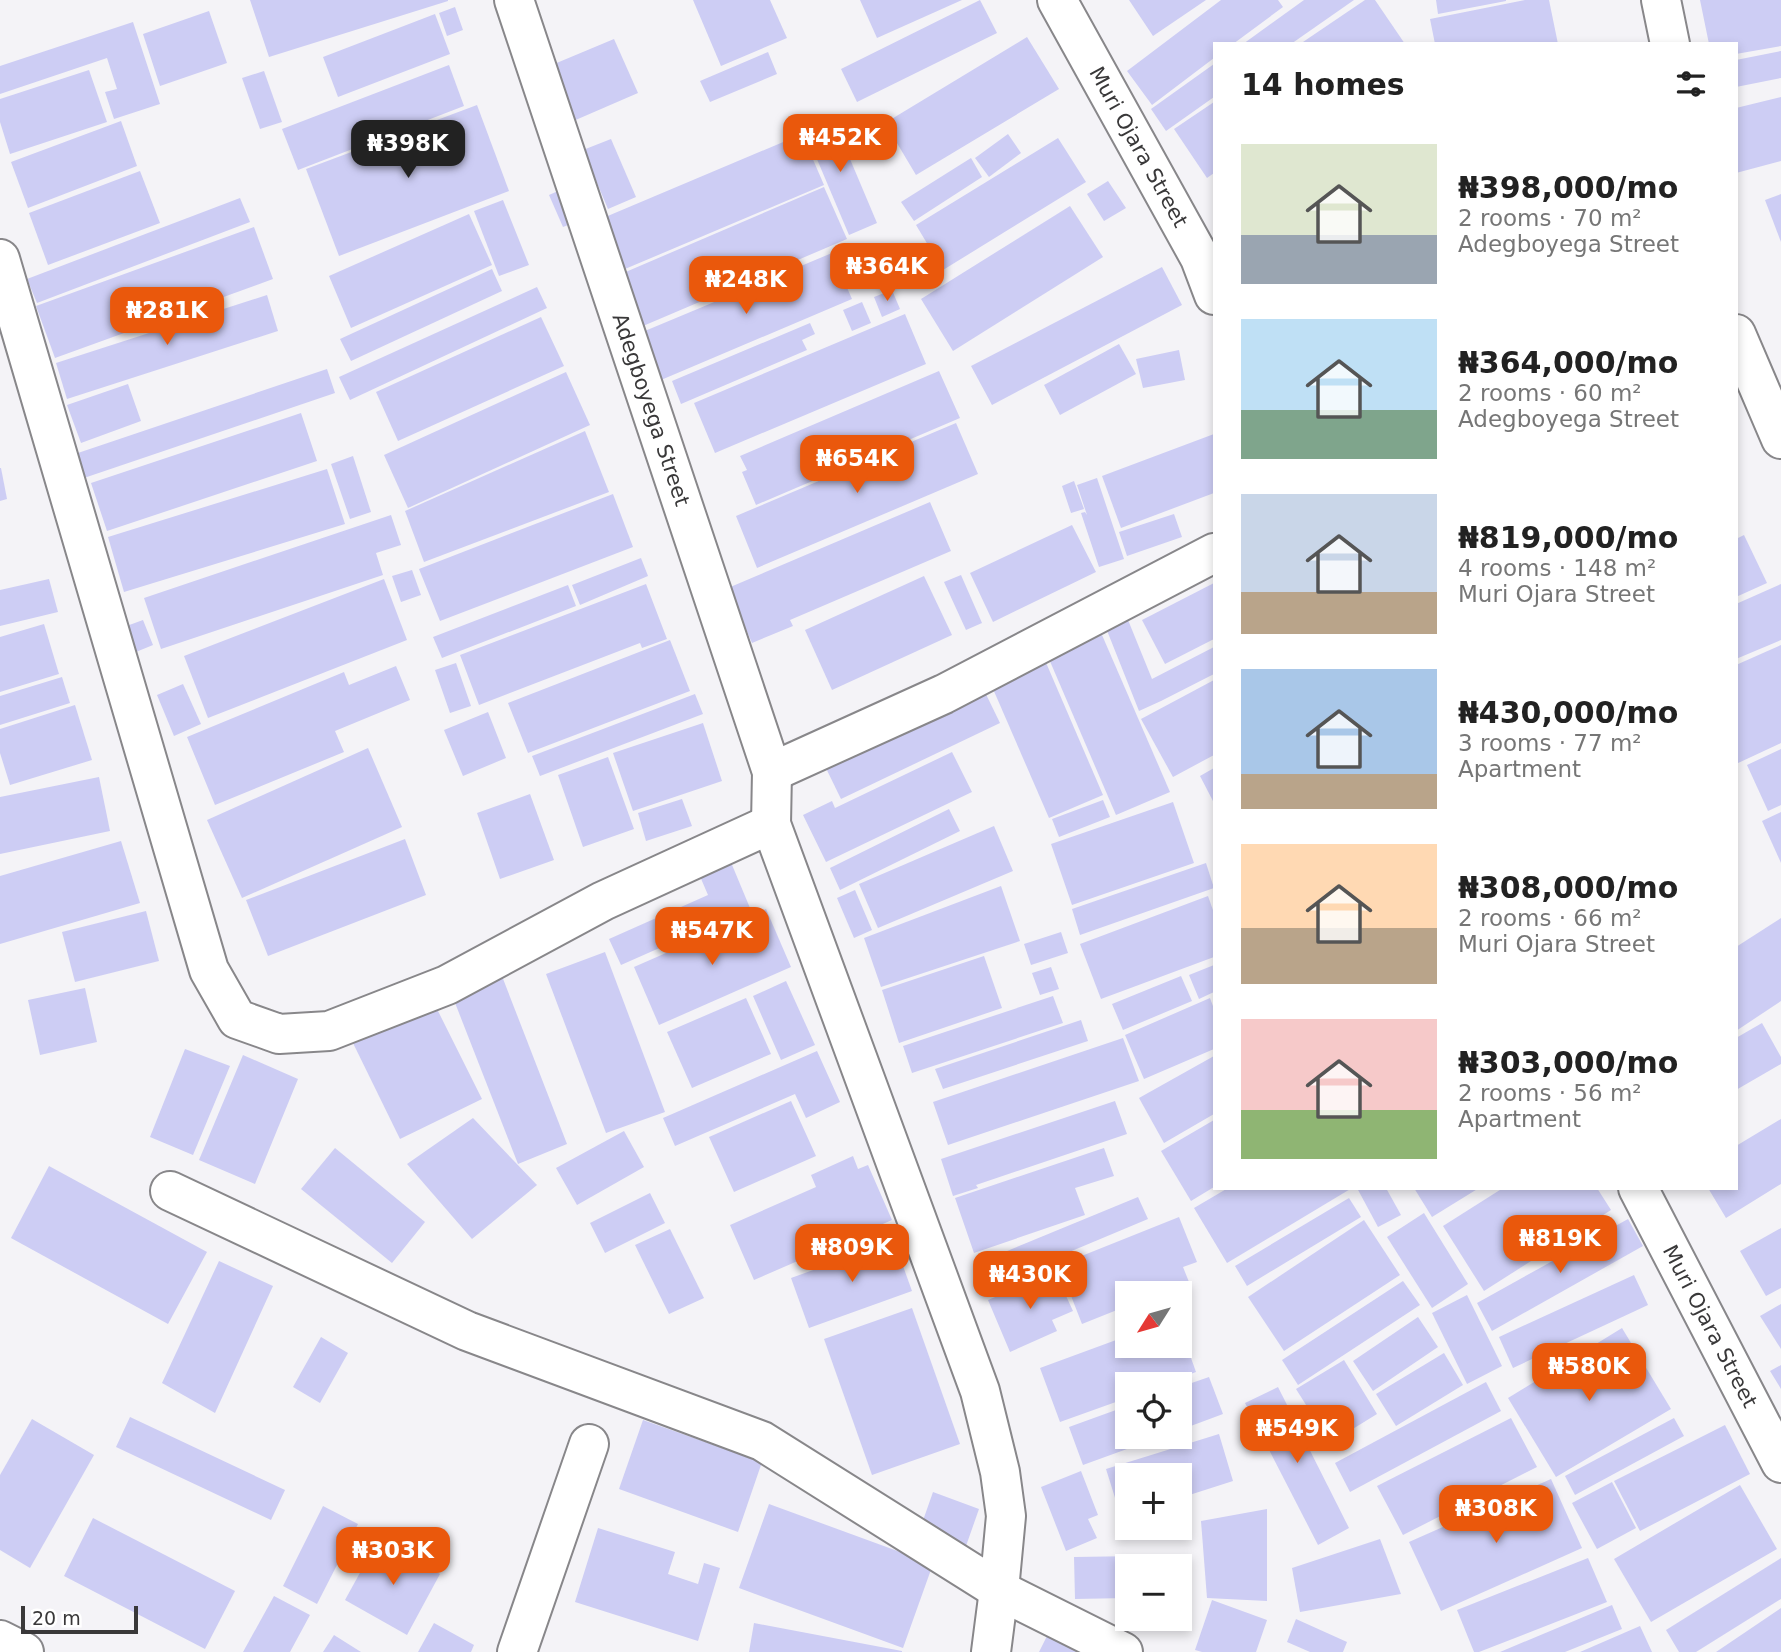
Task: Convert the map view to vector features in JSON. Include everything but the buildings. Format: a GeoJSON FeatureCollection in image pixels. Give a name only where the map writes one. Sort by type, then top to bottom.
{"type":"FeatureCollection","features":[{"type":"Feature","properties":{"kind":"street","name":"Adegboyega Street"},"geometry":{"type":"LineString","coordinates":[[514,0],[772,772],[771,824]]}},
{"type":"Feature","properties":{"kind":"street","name":"Muri Ojara Street"},"geometry":{"type":"LineString","coordinates":[[1057,0],[1200,258],[1213,292]]}},
{"type":"Feature","properties":{"kind":"street"},"geometry":{"type":"LineString","coordinates":[[1661,0],[1671,42]]}},
{"type":"Feature","properties":{"kind":"street"},"geometry":{"type":"LineString","coordinates":[[0,259],[209,970],[237,1019],[279,1034],[330,1031],[447,985],[603,901],[771,824],[980,1391],[1000,1472],[1006,1516],[991,1652]]}},
{"type":"Feature","properties":{"kind":"street"},"geometry":{"type":"LineString","coordinates":[[1738,339],[1781,439]]}},
{"type":"Feature","properties":{"kind":"street"},"geometry":{"type":"LineString","coordinates":[[772,772],[944,694],[1213,554]]}},
{"type":"Feature","properties":{"kind":"street","name":"Muri Ojara Street"},"geometry":{"type":"LineString","coordinates":[[1639,1190],[1781,1463]]}},
{"type":"Feature","properties":{"kind":"street"},"geometry":{"type":"LineString","coordinates":[[170,1191],[467,1331],[762,1441],[999,1590],[1123,1652]]}},
{"type":"Feature","properties":{"kind":"street"},"geometry":{"type":"LineString","coordinates":[[517,1652],[589,1444]]}},
{"type":"Feature","properties":{"kind":"street"},"geometry":{"type":"LineString","coordinates":[[0,1640],[24,1652]]}}]}
